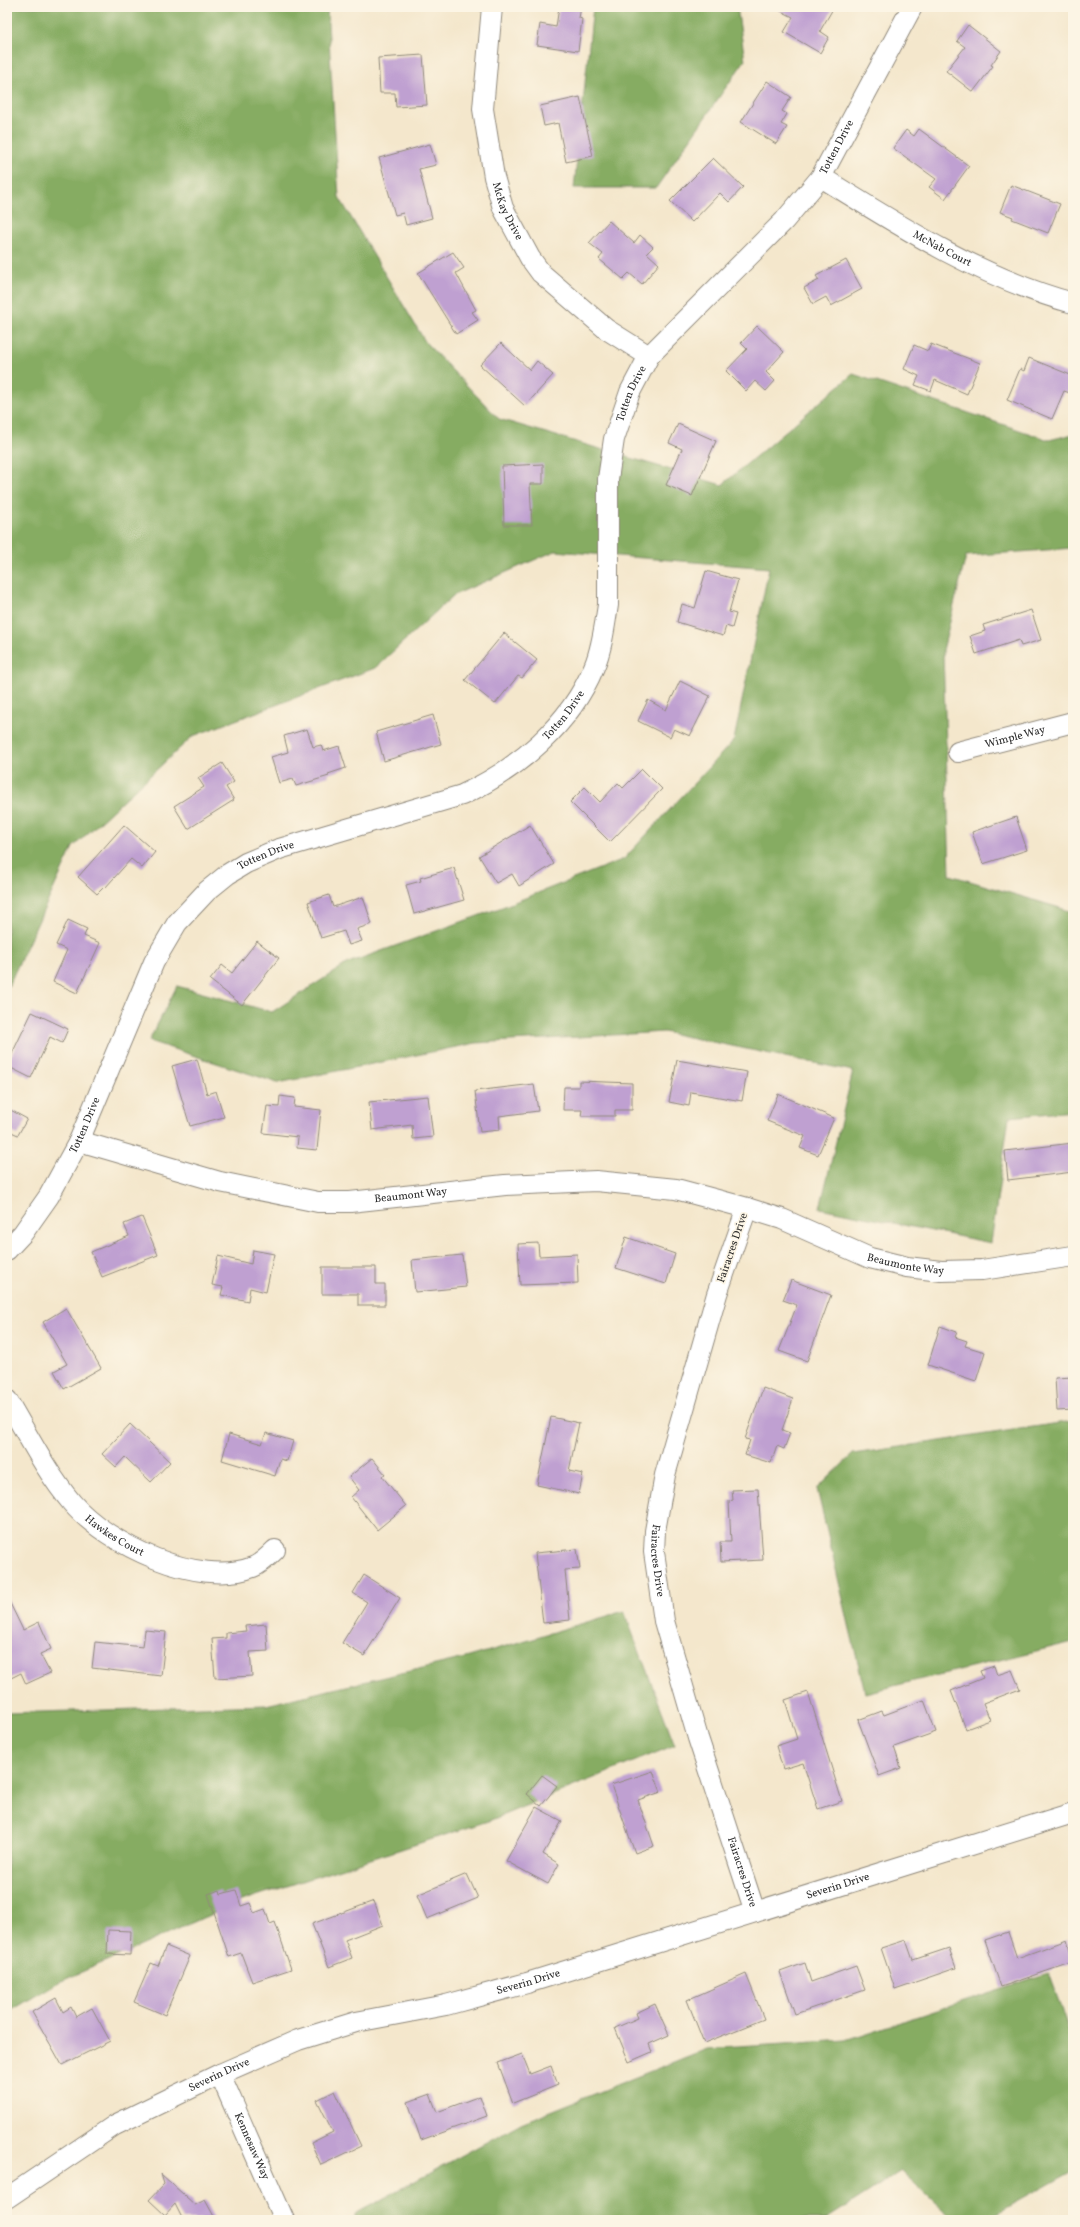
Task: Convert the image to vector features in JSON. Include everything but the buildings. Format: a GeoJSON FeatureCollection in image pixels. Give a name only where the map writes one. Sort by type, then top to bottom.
{"type":"FeatureCollection","features":[{"type":"Feature","properties":{"kind":"street","name":"McKay Drive"},"geometry":{"type":"LineString","coordinates":[[492,7],[483,109],[494,177],[503,208],[530,258],[541,273],[606,329],[649,356]]}},
{"type":"Feature","properties":{"kind":"street","name":"Totten Drive"},"geometry":{"type":"LineString","coordinates":[[7,1250],[23,1233],[49,1196],[79,1141],[154,962],[177,923],[207,891],[228,874],[246,863],[279,849],[462,795],[481,786],[524,759],[550,733],[574,703],[595,666],[606,618],[608,605],[608,479],[614,439],[630,392],[649,356],[784,221],[821,177],[912,7]]}},
{"type":"Feature","properties":{"kind":"street","name":"McNab Court"},"geometry":{"type":"LineString","coordinates":[[821,177],[913,235],[980,269],[1051,297],[1073,303]]}},
{"type":"Feature","properties":{"kind":"street","name":"Wimple Way"},"geometry":{"type":"LineString","coordinates":[[958,752],[1073,722]]}},
{"type":"Feature","properties":{"kind":"street","name":"Beaumont Way"},"geometry":{"type":"LineString","coordinates":[[79,1141],[220,1182],[318,1202],[350,1202],[505,1185],[596,1180],[676,1189],[747,1208]]}},
{"type":"Feature","properties":{"kind":"street","name":"Beaumonte Way"},"geometry":{"type":"LineString","coordinates":[[747,1208],[782,1219],[870,1258],[908,1267],[941,1271],[982,1270],[1073,1256]]}},
{"type":"Feature","properties":{"kind":"street","name":"Fairacres Drive"},"geometry":{"type":"LineString","coordinates":[[747,1208],[717,1294],[665,1475],[655,1531],[654,1552],[664,1621],[698,1738],[755,1912]]}},
{"type":"Feature","properties":{"kind":"street","name":"Hawkes Court"},"geometry":{"type":"LineString","coordinates":[[7,1400],[53,1479],[74,1504],[96,1524],[125,1543],[150,1556],[181,1566],[209,1572],[237,1571],[255,1566],[275,1550]]}},
{"type":"Feature","properties":{"kind":"street","name":"Severin Drive"},"geometry":{"type":"LineString","coordinates":[[7,2198],[115,2125],[220,2074],[298,2040],[356,2022],[446,2005],[528,1984],[1073,1813]]}},
{"type":"Feature","properties":{"kind":"street","name":"Kennesaw Way"},"geometry":{"type":"LineString","coordinates":[[220,2074],[284,2220]]}},
{"type":"Feature","properties":{"kind":"green space"},"geometry":{"type":"Polygon","coordinates":[[[7,7],[327,7],[339,197],[426,343],[499,419],[722,485],[853,374],[1049,440],[1073,434],[1073,548],[966,556],[943,650],[950,875],[1070,911],[1073,909],[1073,1111],[1009,1117],[991,1243],[820,1208],[853,1071],[664,1032],[476,1043],[278,1083],[149,1041],[177,986],[272,1012],[348,963],[497,909],[624,859],[734,740],[769,568],[555,551],[454,595],[375,668],[193,736],[73,847],[7,989],[7,7]]]}},
{"type":"Feature","properties":{"kind":"green space"},"geometry":{"type":"Polygon","coordinates":[[[593,7],[737,7],[745,60],[656,188],[574,188],[593,7]]]}},
{"type":"Feature","properties":{"kind":"green space"},"geometry":{"type":"Polygon","coordinates":[[[1073,1421],[1073,1642],[865,1693],[817,1489],[853,1454],[1073,1421]]]}},
{"type":"Feature","properties":{"kind":"green space"},"geometry":{"type":"Polygon","coordinates":[[[624,1611],[675,1745],[491,1820],[241,1901],[57,1983],[7,2013],[7,1713],[266,1705],[469,1657],[624,1611]]]}},
{"type":"Feature","properties":{"kind":"green space"},"geometry":{"type":"Polygon","coordinates":[[[1048,1973],[1073,2041],[1073,2171],[985,2220],[954,2220],[901,2171],[825,2220],[355,2220],[355,2214],[521,2123],[706,2049],[846,2040],[1048,1973]]]}}]}
